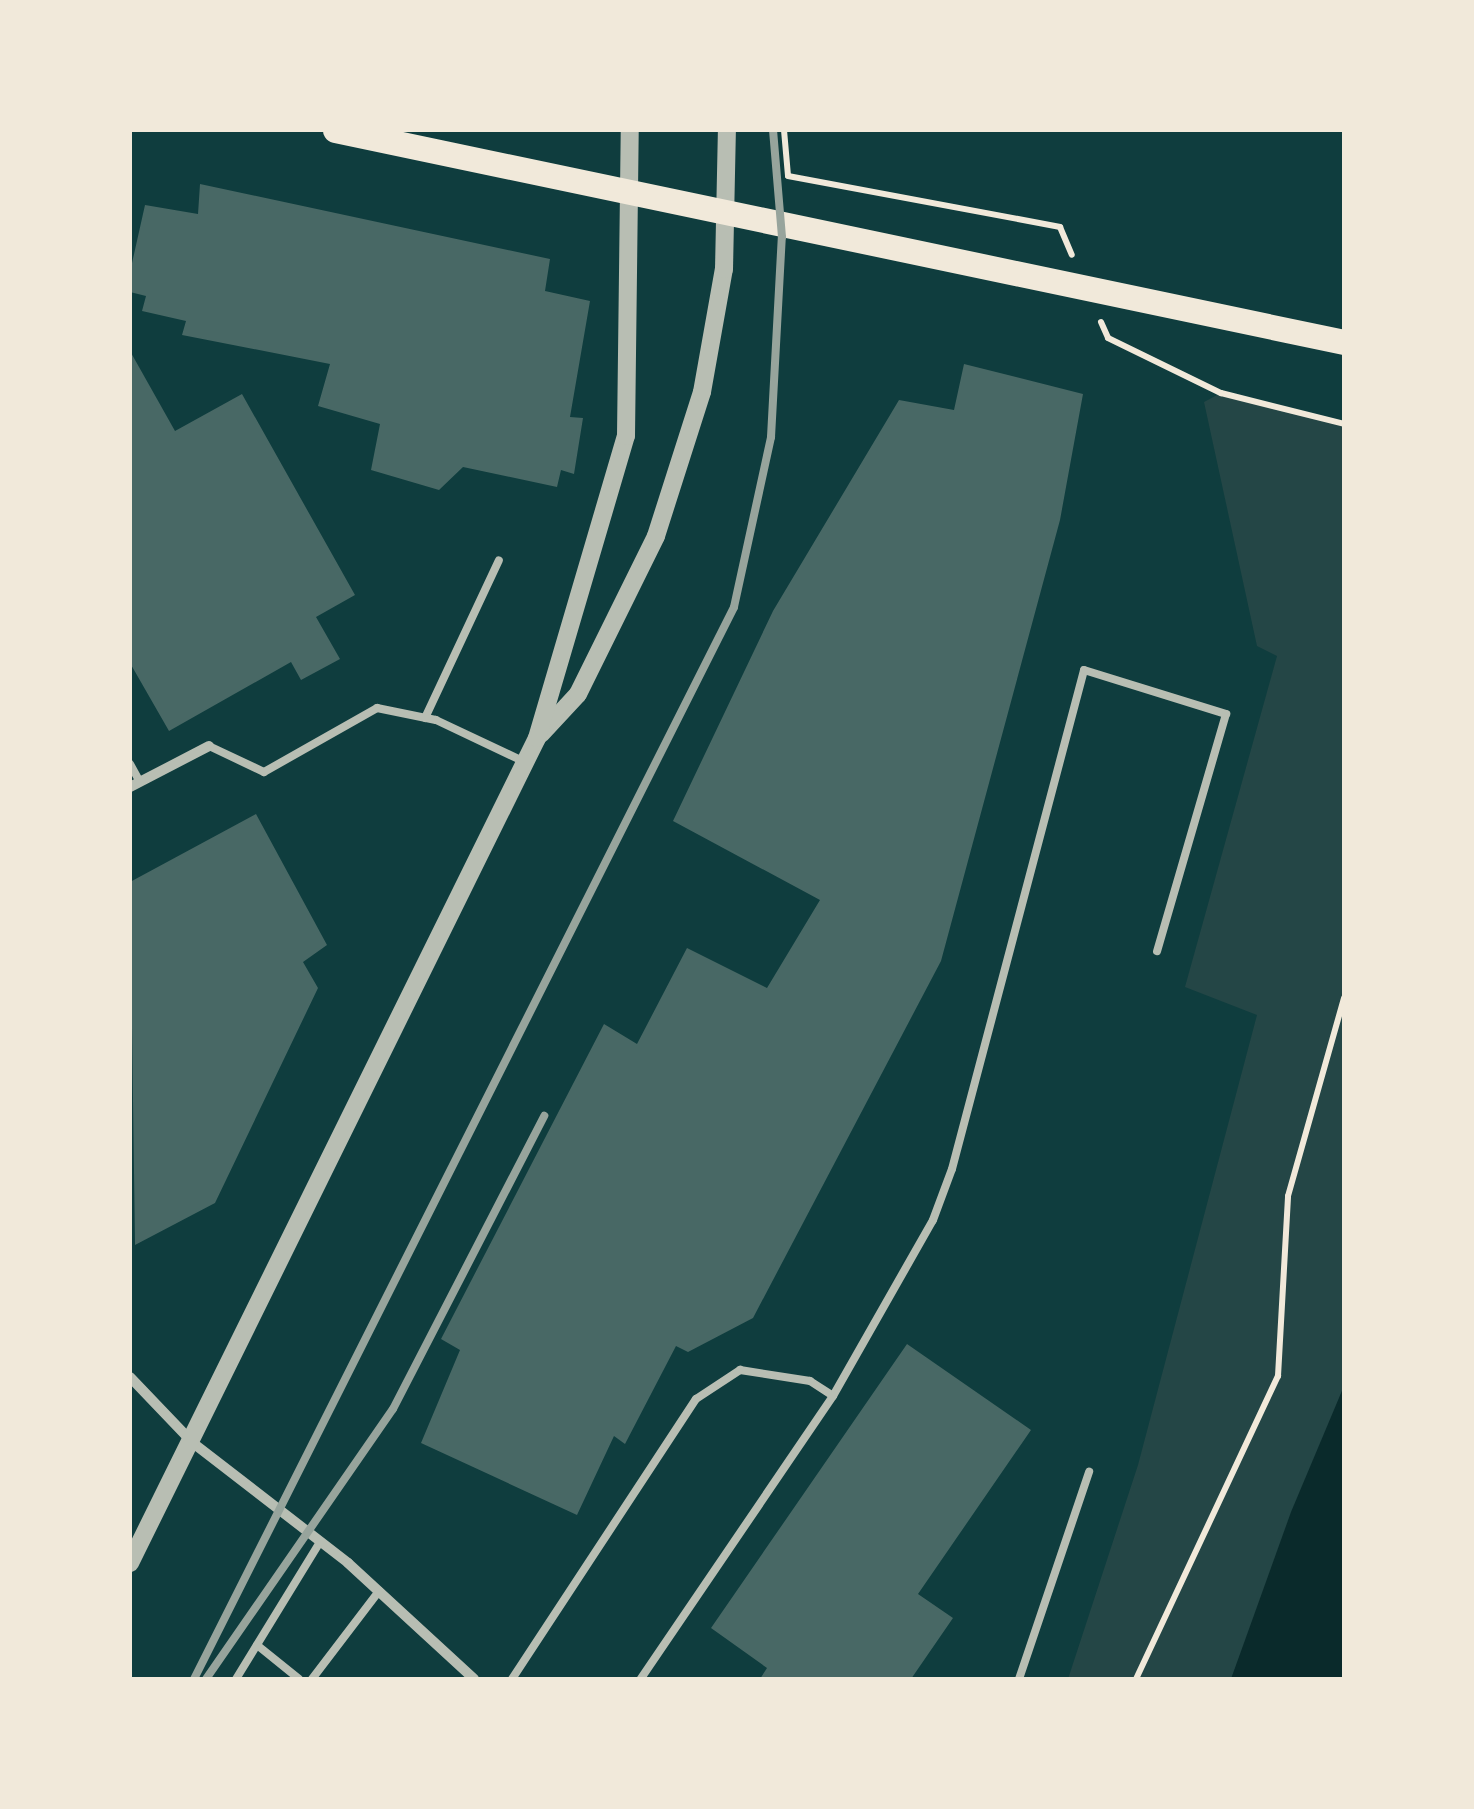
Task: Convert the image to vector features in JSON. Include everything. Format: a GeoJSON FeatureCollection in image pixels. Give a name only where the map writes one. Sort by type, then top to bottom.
{"type":"FeatureCollection","features":[{"type":"Feature","properties":{"kind":"main road"},"geometry":{"type":"LineString","coordinates":[[335,130],[1344,342]]}},
{"type":"Feature","properties":{"kind":"street"},"geometry":{"type":"LineString","coordinates":[[130,1562],[537,738],[626,436],[630,130]]}},
{"type":"Feature","properties":{"kind":"street"},"geometry":{"type":"LineString","coordinates":[[537,738],[578,694],[656,536],[702,392],[724,268],[727,130]]}},
{"type":"Feature","properties":{"kind":"street"},"geometry":{"type":"LineString","coordinates":[[135,784],[209,746]]}},
{"type":"Feature","properties":{"kind":"street"},"geometry":{"type":"LineString","coordinates":[[130,1377],[192,1443],[379,1591],[474,1679]]}},
{"type":"Feature","properties":{"kind":"lane"},"geometry":{"type":"LineString","coordinates":[[425,718],[499,560]]}},
{"type":"Feature","properties":{"kind":"lane"},"geometry":{"type":"LineString","coordinates":[[642,1679],[833,1396],[934,1220],[952,1169],[1084,670],[1226,714],[1157,951]]}},
{"type":"Feature","properties":{"kind":"lane"},"geometry":{"type":"LineString","coordinates":[[209,746],[264,772],[377,708],[425,718],[525,762]]}},
{"type":"Feature","properties":{"kind":"lane"},"geometry":{"type":"LineString","coordinates":[[130,764],[135,784]]}},
{"type":"Feature","properties":{"kind":"lane"},"geometry":{"type":"LineString","coordinates":[[512,1679],[707,1389],[740,1370],[784,1371],[833,1396]]}},
{"type":"Feature","properties":{"kind":"lane"},"geometry":{"type":"LineString","coordinates":[[1019,1679],[1089,1472]]}},
{"type":"Feature","properties":{"kind":"lane"},"geometry":{"type":"LineString","coordinates":[[236,1679],[320,1542]]}},
{"type":"Feature","properties":{"kind":"lane"},"geometry":{"type":"LineString","coordinates":[[312,1679],[379,1591]]}},
{"type":"Feature","properties":{"kind":"lane"},"geometry":{"type":"LineString","coordinates":[[257,1645],[299,1679]]}},
{"type":"Feature","properties":{"kind":"path"},"geometry":{"type":"LineString","coordinates":[[1136,1679],[1278,1376],[1288,1196],[1344,998]]}},
{"type":"Feature","properties":{"kind":"shaded area"},"geometry":{"type":"Polygon","coordinates":[[[1221,393],[1344,424],[1344,1386],[1231,1679],[1068,1679],[1138,1465],[1257,1015],[1185,987],[1277,656],[1257,646],[1204,402],[1221,393]]]}},
{"type":"Feature","properties":{"kind":"shaded area"},"geometry":{"type":"Polygon","coordinates":[[[1344,1386],[1344,1679],[1231,1679],[1291,1512],[1344,1386]]]}},
{"type":"Feature","properties":{"kind":"building"},"geometry":{"type":"Polygon","coordinates":[[[200,184],[550,259],[545,291],[590,301],[570,417],[583,418],[574,474],[561,470],[557,487],[463,467],[439,490],[371,470],[380,424],[318,406],[330,364],[182,335],[186,321],[142,311],[146,296],[130,292],[130,272],[145,205],[198,214],[200,184]]]}},
{"type":"Feature","properties":{"kind":"building"},"geometry":{"type":"Polygon","coordinates":[[[130,351],[175,431],[242,394],[355,595],[316,617],[340,659],[301,680],[291,662],[169,731],[130,663],[130,351]]]}},
{"type":"Feature","properties":{"kind":"building"},"geometry":{"type":"Polygon","coordinates":[[[964,364],[1083,394],[1060,520],[941,961],[753,1318],[688,1352],[676,1346],[625,1444],[614,1436],[577,1515],[421,1443],[460,1350],[441,1339],[604,1024],[637,1044],[687,948],[767,988],[820,900],[673,821],[773,611],[899,400],[954,410],[964,364]]]}},
{"type":"Feature","properties":{"kind":"building"},"geometry":{"type":"Polygon","coordinates":[[[256,814],[327,945],[303,962],[318,988],[215,1203],[135,1245],[130,882],[256,814]]]}},
{"type":"Feature","properties":{"kind":"building"},"geometry":{"type":"Polygon","coordinates":[[[907,1344],[1031,1430],[918,1594],[953,1618],[911,1679],[760,1679],[767,1668],[711,1628],[907,1344]]]}},
{"type":"Feature","properties":{"kind":"railway"},"geometry":{"type":"LineString","coordinates":[[194,1679],[734,607],[771,437],[782,237],[773,130]]}},
{"type":"Feature","properties":{"kind":"railway"},"geometry":{"type":"LineString","coordinates":[[206,1679],[393,1409],[544,1116]]}}]}
